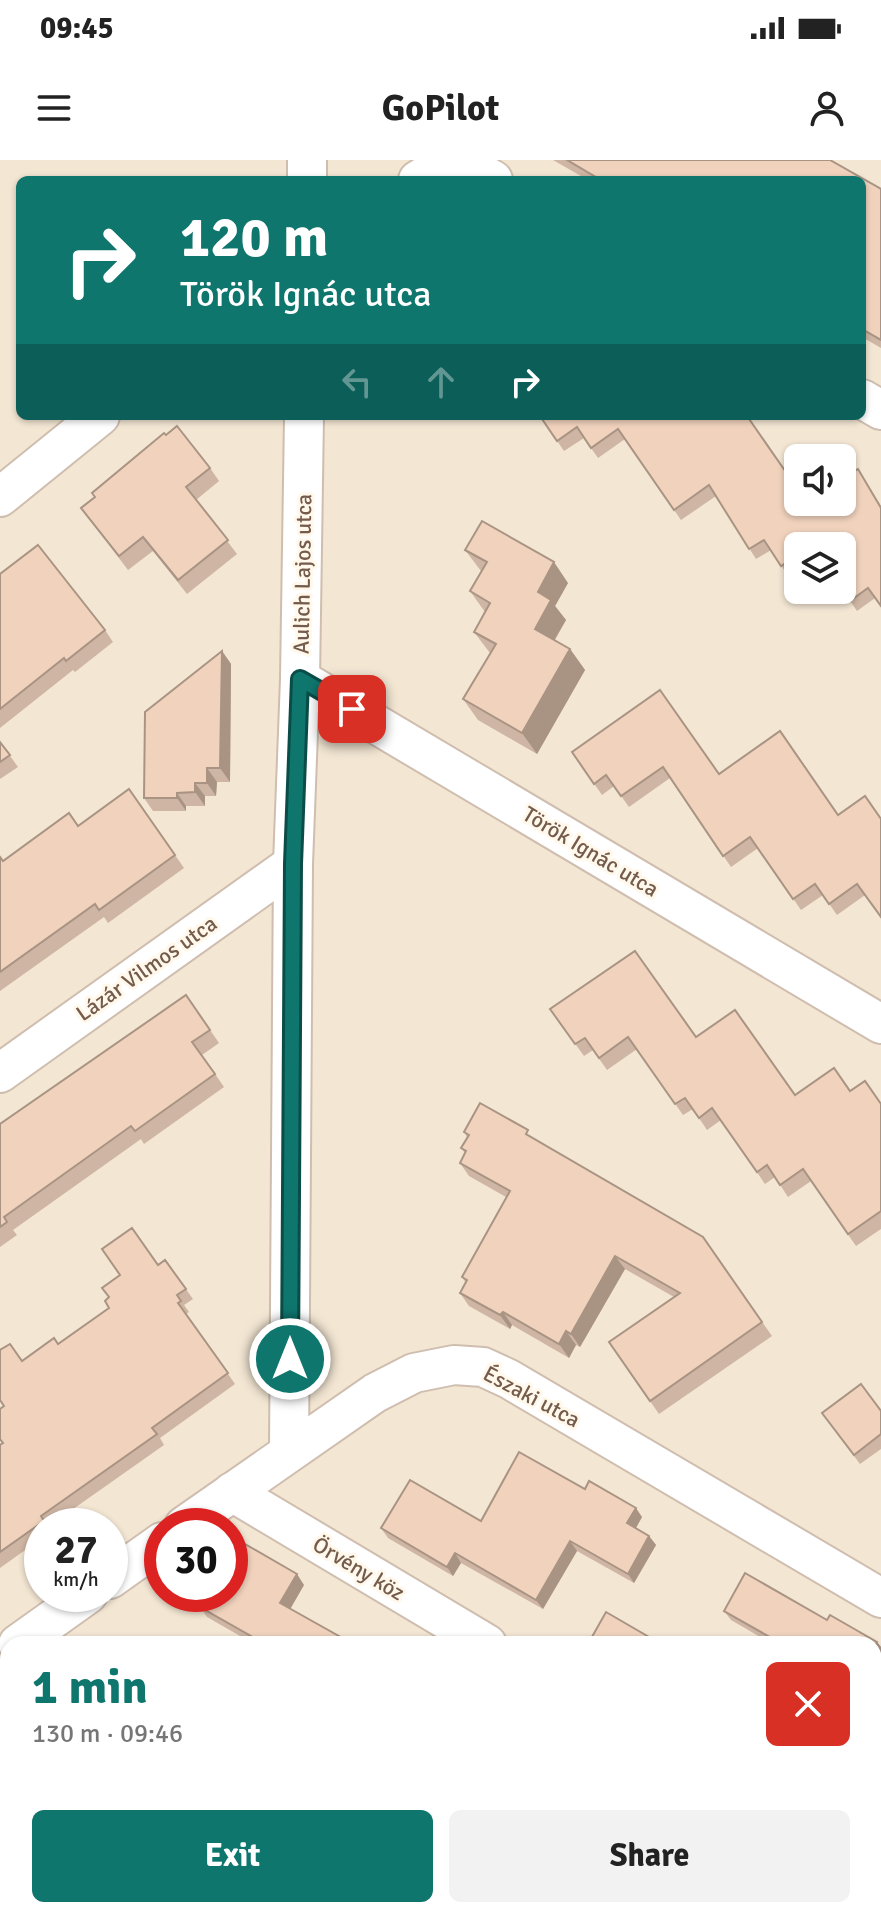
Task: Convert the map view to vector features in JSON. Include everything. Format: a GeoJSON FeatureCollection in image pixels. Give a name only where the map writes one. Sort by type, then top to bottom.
{"type":"FeatureCollection","features":[{"type":"Feature","properties":{"kind":"street"},"geometry":{"type":"LineString","coordinates":[[425,176],[451,160]]}},
{"type":"Feature","properties":{"kind":"street"},"geometry":{"type":"LineString","coordinates":[[459,160],[486,176]]}},
{"type":"Feature","properties":{"kind":"street"},"geometry":{"type":"LineString","coordinates":[[0,497],[95,420]]}},
{"type":"Feature","properties":{"kind":"street","name":"Aulich Lajos utca"},"geometry":{"type":"LineString","coordinates":[[289,1451],[293,864],[300,679],[304,420]]}},
{"type":"Feature","properties":{"kind":"street","name":"Török Ignác utca"},"geometry":{"type":"LineString","coordinates":[[300,679],[881,1024]]}},
{"type":"Feature","properties":{"kind":"street","name":"Lázár Vilmos utca"},"geometry":{"type":"LineString","coordinates":[[0,1073],[293,864]]}},
{"type":"Feature","properties":{"kind":"street","name":"Északi utca"},"geometry":{"type":"LineString","coordinates":[[209,1508],[375,1393],[414,1373],[454,1365],[483,1367],[509,1379],[881,1598]]}},
{"type":"Feature","properties":{"kind":"street","name":"Örvény köz"},"geometry":{"type":"LineString","coordinates":[[232,1492],[474,1636]]}},
{"type":"Feature","properties":{"kind":"street"},"geometry":{"type":"LineString","coordinates":[[33,1636],[64,1612]]}},
{"type":"Feature","properties":{"kind":"shaded area"},"geometry":{"type":"Polygon","coordinates":[[[0,160],[881,160],[881,1636],[0,1636],[0,160]]]}},
{"type":"Feature","properties":{"kind":"building"},"geometry":{"type":"Polygon","coordinates":[[[567,160],[830,160],[858,176],[594,176],[567,160]]]}},
{"type":"Feature","properties":{"kind":"building"},"geometry":{"type":"Polygon","coordinates":[[[866,180],[881,189],[881,340],[866,331],[866,180]]]}},
{"type":"Feature","properties":{"kind":"building"},"geometry":{"type":"Polygon","coordinates":[[[543,420],[750,420],[784,469],[784,516],[856,516],[858,469],[881,508],[881,606],[868,588],[856,597],[856,532],[784,532],[784,564],[781,566],[764,540],[749,549],[709,485],[674,510],[618,429],[591,448],[577,427],[557,441],[543,420]]]}},
{"type":"Feature","properties":{"kind":"building"},"geometry":{"type":"Polygon","coordinates":[[[177,426],[210,468],[186,487],[228,540],[178,580],[143,537],[119,556],[81,508],[95,497],[92,493],[164,433],[166,435],[177,426]]]}},
{"type":"Feature","properties":{"kind":"building"},"geometry":{"type":"Polygon","coordinates":[[[482,521],[554,562],[538,592],[551,600],[535,629],[570,649],[522,733],[463,699],[496,644],[474,632],[490,603],[470,591],[487,562],[465,550],[482,521]]]}},
{"type":"Feature","properties":{"kind":"building"},"geometry":{"type":"Polygon","coordinates":[[[38,545],[105,630],[0,709],[0,574],[38,545]]]}},
{"type":"Feature","properties":{"kind":"building"},"geometry":{"type":"Polygon","coordinates":[[[222,651],[220,768],[207,768],[207,783],[195,783],[195,792],[177,793],[177,798],[144,798],[145,712],[222,651]]]}},
{"type":"Feature","properties":{"kind":"building"},"geometry":{"type":"Polygon","coordinates":[[[660,690],[719,774],[780,731],[838,815],[865,796],[881,819],[881,917],[857,884],[829,904],[815,884],[793,899],[750,837],[723,856],[663,767],[621,796],[606,775],[594,784],[572,752],[660,690]]]}},
{"type":"Feature","properties":{"kind":"building"},"geometry":{"type":"Polygon","coordinates":[[[0,742],[10,755],[0,762],[0,742]]]}},
{"type":"Feature","properties":{"kind":"building"},"geometry":{"type":"Polygon","coordinates":[[[129,789],[175,855],[99,910],[95,904],[0,972],[0,857],[3,861],[69,813],[78,826],[129,789]]]}},
{"type":"Feature","properties":{"kind":"building"},"geometry":{"type":"Polygon","coordinates":[[[635,951],[696,1037],[735,1010],[795,1095],[834,1068],[850,1091],[865,1081],[881,1104],[881,1211],[848,1234],[803,1169],[780,1185],[767,1165],[757,1172],[712,1108],[699,1118],[685,1098],[675,1104],[628,1037],[599,1058],[585,1038],[575,1044],[550,1009],[635,951]]]}},
{"type":"Feature","properties":{"kind":"building"},"geometry":{"type":"Polygon","coordinates":[[[186,995],[210,1030],[192,1042],[215,1074],[135,1131],[131,1126],[4,1217],[7,1222],[0,1227],[0,1124],[186,995]]]}},
{"type":"Feature","properties":{"kind":"building"},"geometry":{"type":"Polygon","coordinates":[[[480,1103],[528,1130],[526,1134],[703,1237],[762,1322],[650,1401],[609,1342],[680,1293],[615,1256],[571,1334],[566,1331],[559,1344],[503,1312],[500,1315],[460,1293],[467,1280],[462,1277],[510,1191],[460,1163],[466,1151],[461,1148],[469,1135],[464,1132],[480,1103]]]}},
{"type":"Feature","properties":{"kind":"building"},"geometry":{"type":"Polygon","coordinates":[[[132,1228],[158,1265],[165,1260],[186,1289],[177,1295],[181,1301],[178,1303],[228,1373],[152,1428],[157,1434],[52,1508],[24,1508],[24,1535],[0,1552],[0,1445],[3,1443],[0,1439],[0,1409],[4,1406],[0,1400],[0,1350],[10,1344],[22,1361],[54,1338],[58,1344],[109,1308],[105,1301],[109,1297],[102,1288],[120,1275],[102,1249],[132,1228]]]}},
{"type":"Feature","properties":{"kind":"building"},"geometry":{"type":"Polygon","coordinates":[[[861,1384],[881,1411],[881,1434],[854,1455],[822,1413],[861,1384]]]}},
{"type":"Feature","properties":{"kind":"building"},"geometry":{"type":"Polygon","coordinates":[[[519,1452],[585,1489],[589,1481],[636,1508],[627,1523],[649,1536],[628,1574],[570,1541],[536,1600],[455,1553],[447,1567],[381,1528],[410,1480],[481,1521],[519,1452]]]}},
{"type":"Feature","properties":{"kind":"building"},"geometry":{"type":"Polygon","coordinates":[[[248,1546],[297,1574],[280,1603],[339,1636],[251,1636],[209,1612],[248,1612],[248,1546]]]}},
{"type":"Feature","properties":{"kind":"building"},"geometry":{"type":"Polygon","coordinates":[[[745,1573],[827,1620],[830,1615],[867,1636],[768,1636],[724,1611],[745,1573]]]}},
{"type":"Feature","properties":{"kind":"building"},"geometry":{"type":"Polygon","coordinates":[[[606,1612],[647,1636],[592,1636],[606,1612]]]}},
{"type":"Feature","properties":{"kind":"route"},"geometry":{"type":"LineString","coordinates":[[290,1359],[293,864],[300,679],[352,709]]}}]}
